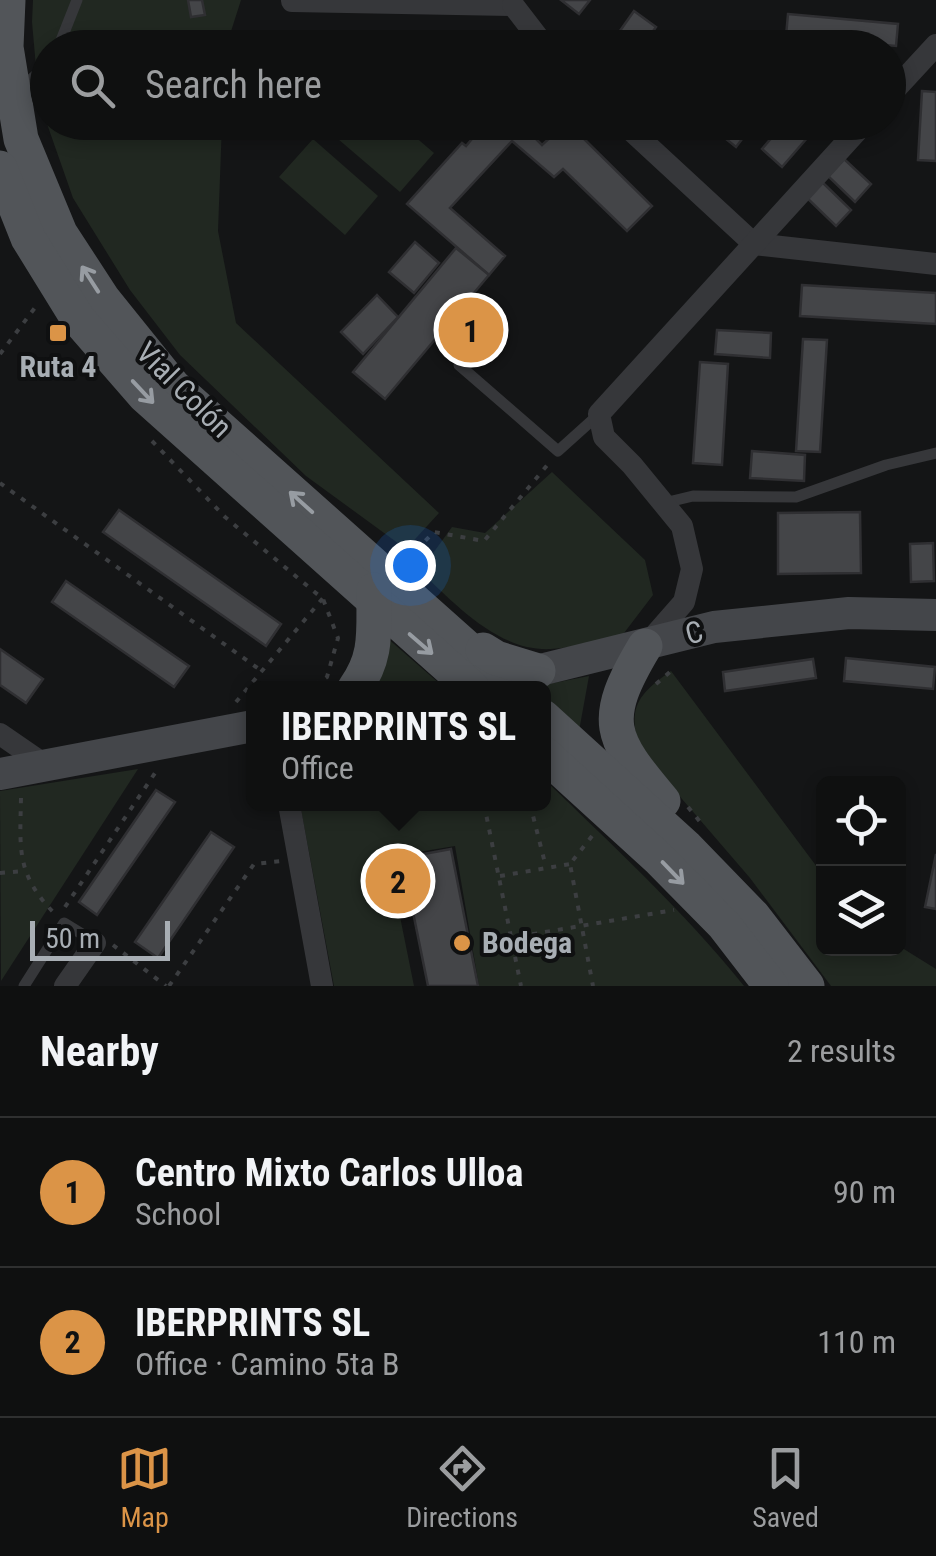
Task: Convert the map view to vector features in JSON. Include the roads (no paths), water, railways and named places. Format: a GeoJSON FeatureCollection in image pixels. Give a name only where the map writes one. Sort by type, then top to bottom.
{"type":"FeatureCollection","features":[{"type":"Feature","properties":{"kind":"main road","name":"Vial Colón"},"geometry":{"type":"LineString","coordinates":[[8,0],[6,47],[21,139],[60,233],[103,299],[173,386],[372,569],[374,602],[488,681]]}},
{"type":"Feature","properties":{"kind":"main road","name":"Vial Colón"},"geometry":{"type":"LineString","coordinates":[[0,168],[28,238],[78,319],[145,396],[426,612],[496,658],[492,681]]}},
{"type":"Feature","properties":{"kind":"main road"},"geometry":{"type":"LineString","coordinates":[[335,681],[355,636],[352,604],[372,569]]}},
{"type":"Feature","properties":{"kind":"main road"},"geometry":{"type":"LineString","coordinates":[[360,681],[369,669],[375,632],[374,602]]}},
{"type":"Feature","properties":{"kind":"main road"},"geometry":{"type":"LineString","coordinates":[[599,818],[591,721],[595,704],[632,649]]}},
{"type":"Feature","properties":{"kind":"main road"},"geometry":{"type":"LineString","coordinates":[[632,649],[615,708],[617,730],[629,760],[721,867],[806,986]]}},
{"type":"Feature","properties":{"kind":"main road"},"geometry":{"type":"LineString","coordinates":[[551,724],[686,847],[753,916]]}},
{"type":"Feature","properties":{"kind":"main road"},"geometry":{"type":"LineString","coordinates":[[551,762],[599,818],[658,858],[724,925],[770,986]]}},
{"type":"Feature","properties":{"kind":"street"},"geometry":{"type":"LineString","coordinates":[[292,0],[512,3],[532,30]]}},
{"type":"Feature","properties":{"kind":"street"},"geometry":{"type":"LineString","coordinates":[[906,78],[936,45]]}},
{"type":"Feature","properties":{"kind":"street"},"geometry":{"type":"LineString","coordinates":[[641,140],[754,244],[936,264]]}},
{"type":"Feature","properties":{"kind":"street"},"geometry":{"type":"LineString","coordinates":[[632,649],[684,602],[692,569],[682,526],[604,437],[599,414],[849,140]]}},
{"type":"Feature","properties":{"kind":"street","name":"C"},"geometry":{"type":"LineString","coordinates":[[504,681],[733,625],[849,613],[936,615]]}},
{"type":"Feature","properties":{"kind":"street"},"geometry":{"type":"LineString","coordinates":[[0,734],[22,770],[246,727]]}},
{"type":"Feature","properties":{"kind":"street"},"geometry":{"type":"LineString","coordinates":[[290,811],[322,986]]}},
{"type":"Feature","properties":{"kind":"street"},"geometry":{"type":"LineString","coordinates":[[66,986],[96,943]]}},
{"type":"Feature","properties":{"kind":"lane"},"geometry":{"type":"LineString","coordinates":[[66,30],[78,0]]}},
{"type":"Feature","properties":{"kind":"lane"},"geometry":{"type":"LineString","coordinates":[[12,96],[30,80]]}},
{"type":"Feature","properties":{"kind":"lane"},"geometry":{"type":"LineString","coordinates":[[459,364],[558,452],[599,414]]}},
{"type":"Feature","properties":{"kind":"lane"},"geometry":{"type":"LineString","coordinates":[[664,503],[693,496],[796,497],[886,464],[936,453]]}},
{"type":"Feature","properties":{"kind":"lane"},"geometry":{"type":"LineString","coordinates":[[24,986],[64,923],[96,943]]}},
{"type":"Feature","properties":{"kind":"place","name":"Centro Mixto Carlos Ulloa"},"geometry":{"type":"Point","coordinates":[471,330]}},
{"type":"Feature","properties":{"kind":"place","name":"Ruta 4"},"geometry":{"type":"Point","coordinates":[58,333]}},
{"type":"Feature","properties":{"kind":"place","name":"IBERPRINTS SL"},"geometry":{"type":"Point","coordinates":[398,881]}},
{"type":"Feature","properties":{"kind":"place","name":"Bodega"},"geometry":{"type":"Point","coordinates":[462,943]}}]}
